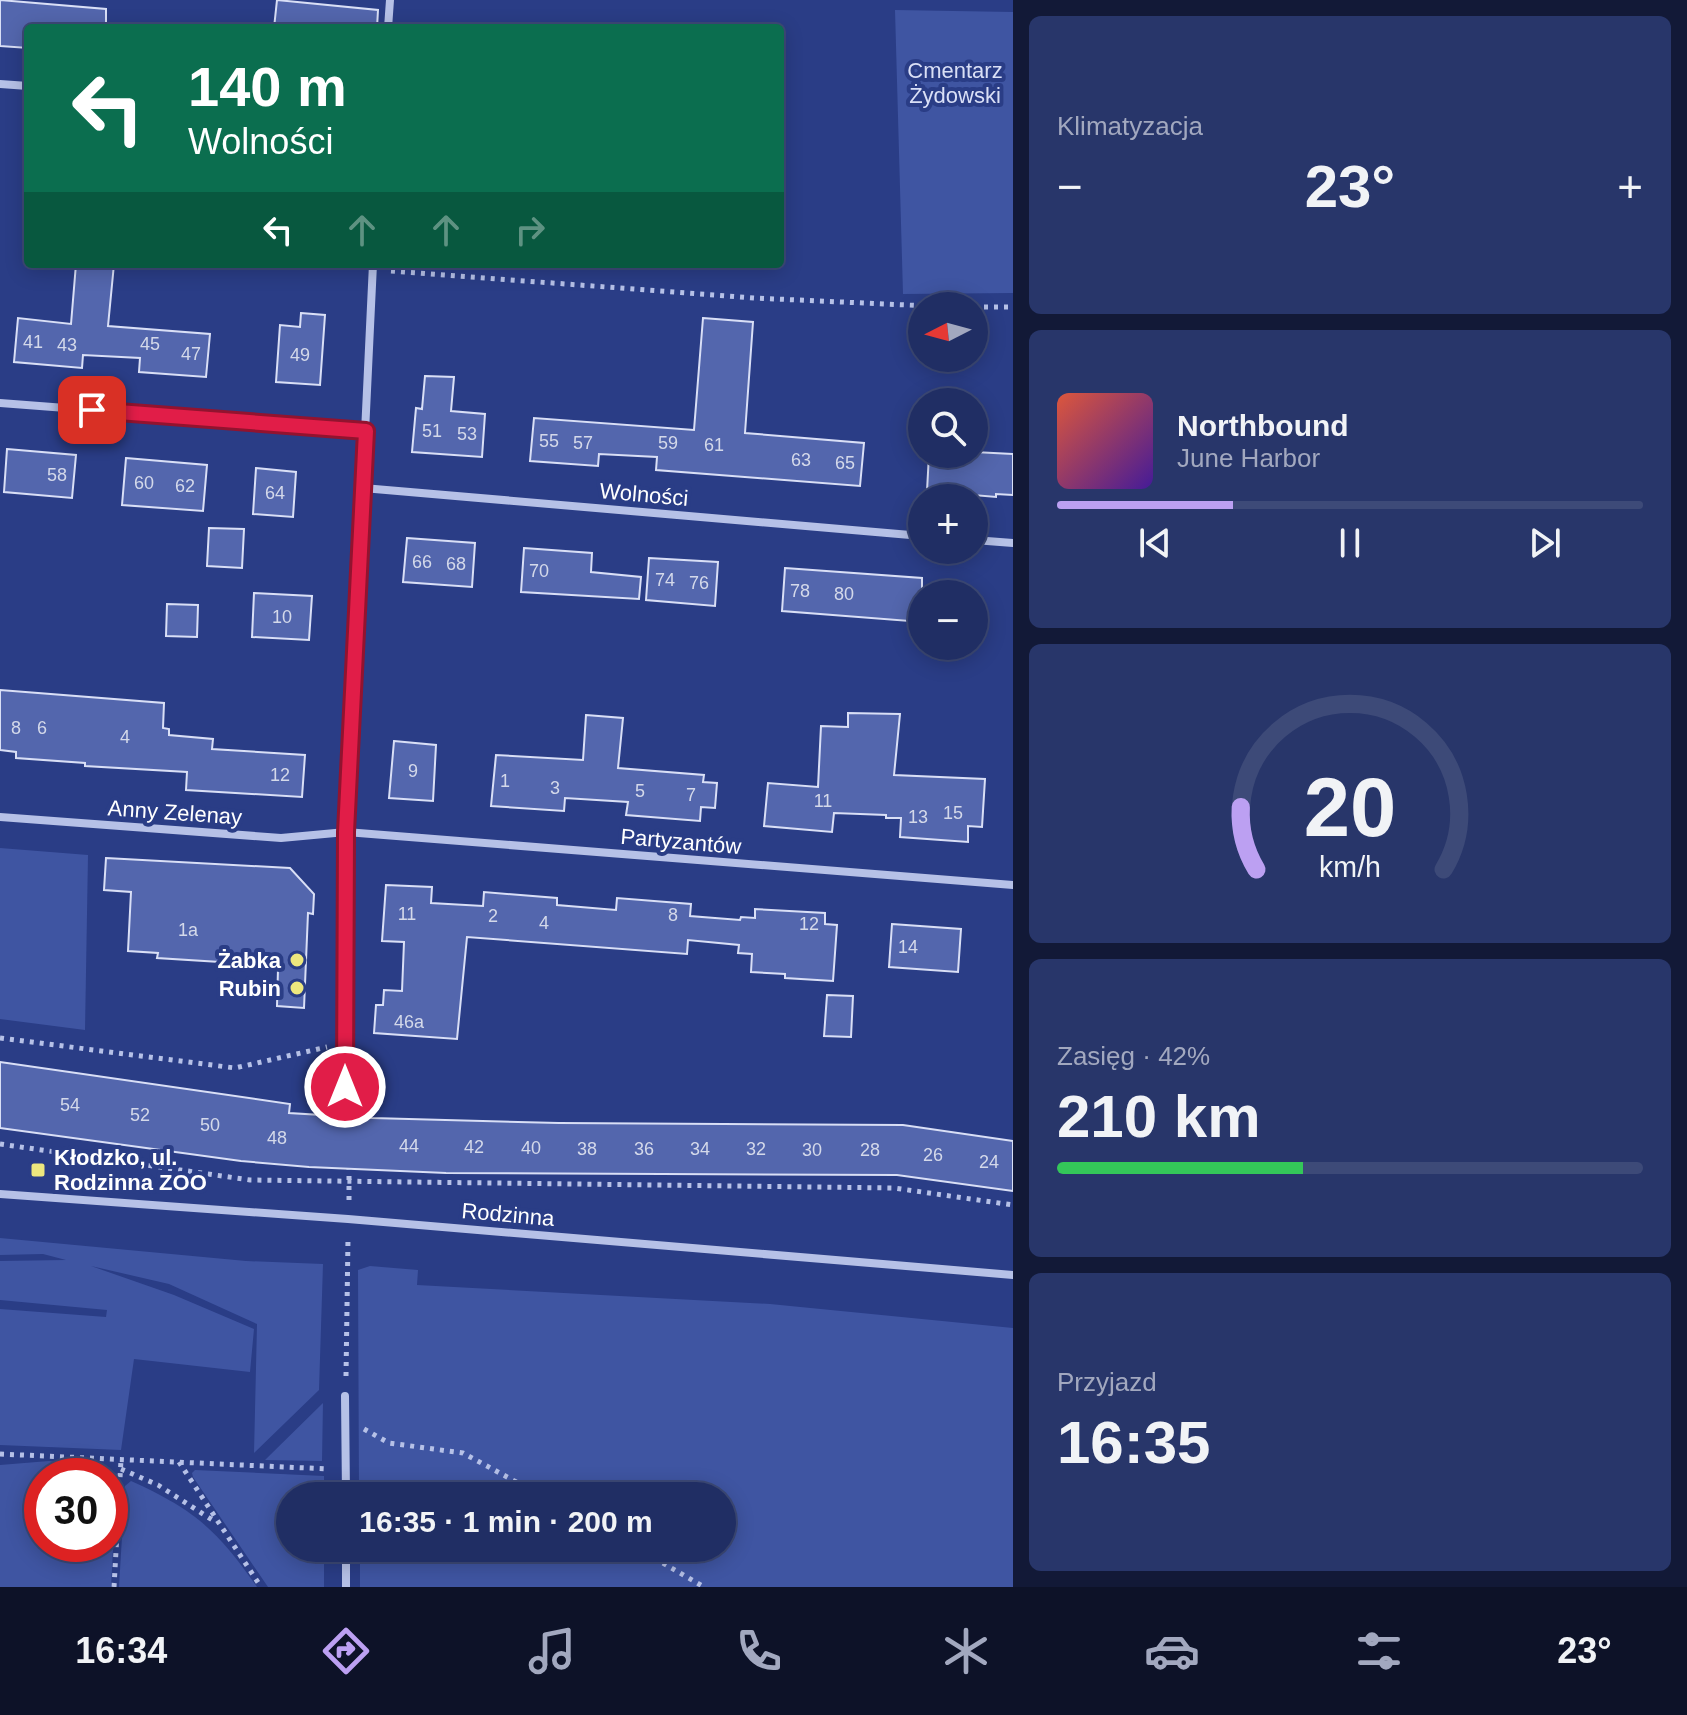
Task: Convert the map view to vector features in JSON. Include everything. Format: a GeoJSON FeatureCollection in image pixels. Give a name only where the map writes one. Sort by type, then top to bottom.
{"type":"FeatureCollection","features":[{"type":"Feature","properties":{"kind":"street"},"geometry":{"type":"LineString","coordinates":[[388,24],[390,0]]}},
{"type":"Feature","properties":{"kind":"street"},"geometry":{"type":"LineString","coordinates":[[0,84],[24,86]]}},
{"type":"Feature","properties":{"kind":"street"},"geometry":{"type":"LineString","coordinates":[[345,1087],[346,832],[373,268]]}},
{"type":"Feature","properties":{"kind":"street"},"geometry":{"type":"LineString","coordinates":[[0,403],[366,431]]}},
{"type":"Feature","properties":{"kind":"street","name":"Wolności"},"geometry":{"type":"LineString","coordinates":[[363,488],[908,535]]}},
{"type":"Feature","properties":{"kind":"street"},"geometry":{"type":"LineString","coordinates":[[988,541],[1013,543]]}},
{"type":"Feature","properties":{"kind":"street","name":"Anny Zelenay"},"geometry":{"type":"LineString","coordinates":[[0,817],[281,838],[346,832]]}},
{"type":"Feature","properties":{"kind":"street","name":"Partyzantów"},"geometry":{"type":"LineString","coordinates":[[346,832],[1013,885]]}},
{"type":"Feature","properties":{"kind":"street","name":"Rodzinna"},"geometry":{"type":"LineString","coordinates":[[0,1194],[348,1219],[1013,1275]]}},
{"type":"Feature","properties":{"kind":"street"},"geometry":{"type":"LineString","coordinates":[[345,1396],[346,1482]]}},
{"type":"Feature","properties":{"kind":"street"},"geometry":{"type":"LineString","coordinates":[[346,1562],[346,1587]]}},
{"type":"Feature","properties":{"kind":"path"},"geometry":{"type":"LineString","coordinates":[[385,268],[739,297],[908,305]]}},
{"type":"Feature","properties":{"kind":"path"},"geometry":{"type":"LineString","coordinates":[[988,307],[1013,307]]}},
{"type":"Feature","properties":{"kind":"path"},"geometry":{"type":"LineString","coordinates":[[0,1038],[235,1068],[345,1043]]}},
{"type":"Feature","properties":{"kind":"path"},"geometry":{"type":"LineString","coordinates":[[0,1144],[250,1180],[894,1188],[1013,1205]]}},
{"type":"Feature","properties":{"kind":"path"},"geometry":{"type":"LineString","coordinates":[[345,1396],[349,1169]]}},
{"type":"Feature","properties":{"kind":"path"},"geometry":{"type":"LineString","coordinates":[[346,1419],[389,1443],[463,1453],[516,1482]]}},
{"type":"Feature","properties":{"kind":"path"},"geometry":{"type":"LineString","coordinates":[[0,1454],[81,1458]]}},
{"type":"Feature","properties":{"kind":"path"},"geometry":{"type":"LineString","coordinates":[[128,1460],[346,1470]]}},
{"type":"Feature","properties":{"kind":"path"},"geometry":{"type":"LineString","coordinates":[[179,1462],[261,1587]]}},
{"type":"Feature","properties":{"kind":"path"},"geometry":{"type":"LineString","coordinates":[[128,1472],[158,1485],[218,1523]]}},
{"type":"Feature","properties":{"kind":"path"},"geometry":{"type":"LineString","coordinates":[[114,1587],[115,1562]]}},
{"type":"Feature","properties":{"kind":"path"},"geometry":{"type":"LineString","coordinates":[[661,1562],[704,1587]]}},
{"type":"Feature","properties":{"kind":"green space","name":"Cmentarz Żydowski"},"geometry":{"type":"Polygon","coordinates":[[[895,10],[1013,12],[1013,293],[903,294],[895,10]]]}},
{"type":"Feature","properties":{"kind":"green space"},"geometry":{"type":"Polygon","coordinates":[[[0,848],[88,855],[85,1030],[0,1019],[0,848]]]}},
{"type":"Feature","properties":{"kind":"green space"},"geometry":{"type":"Polygon","coordinates":[[[0,1238],[246,1261],[323,1264],[319,1390],[254,1453],[257,1324],[169,1284],[91,1266],[174,1295],[254,1329],[250,1372],[134,1359],[121,1450],[0,1445],[0,1309],[106,1317],[107,1310],[0,1300],[0,1261],[66,1260],[43,1254],[0,1255],[0,1238]]]}},
{"type":"Feature","properties":{"kind":"green space"},"geometry":{"type":"Polygon","coordinates":[[[370,1266],[418,1270],[417,1285],[770,1304],[1013,1328],[1013,1587],[360,1587],[360,1562],[736,1562],[736,1482],[359,1482],[358,1270],[370,1266]]]}},
{"type":"Feature","properties":{"kind":"green space"},"geometry":{"type":"Polygon","coordinates":[[[323,1403],[322,1461],[265,1460],[323,1403]]]}},
{"type":"Feature","properties":{"kind":"green space"},"geometry":{"type":"Polygon","coordinates":[[[24,1463],[24,1562],[112,1562],[111,1587],[0,1587],[0,1465],[24,1463]]]}},
{"type":"Feature","properties":{"kind":"green space"},"geometry":{"type":"Polygon","coordinates":[[[195,1470],[324,1476],[324,1482],[276,1482],[276,1562],[324,1562],[324,1587],[268,1587],[192,1473],[195,1470]]]}},
{"type":"Feature","properties":{"kind":"green space"},"geometry":{"type":"Polygon","coordinates":[[[131,1481],[172,1502],[203,1524],[229,1550],[257,1587],[119,1587],[120,1562],[128,1562],[128,1484],[131,1481]]]}},
{"type":"Feature","properties":{"kind":"building"},"geometry":{"type":"Polygon","coordinates":[[[0,0],[106,9],[106,24],[24,24],[24,48],[0,46],[0,0]]]}},
{"type":"Feature","properties":{"kind":"building"},"geometry":{"type":"Polygon","coordinates":[[[277,0],[378,10],[377,24],[274,24],[277,0]]]}},
{"type":"Feature","properties":{"kind":"building"},"geometry":{"type":"Polygon","coordinates":[[[76,268],[114,268],[108,326],[210,334],[206,377],[139,372],[140,358],[83,355],[82,368],[14,362],[18,318],[71,324],[76,268]]]}},
{"type":"Feature","properties":{"kind":"building"},"geometry":{"type":"Polygon","coordinates":[[[301,313],[325,315],[320,385],[276,382],[280,325],[300,327],[301,313]]]}},
{"type":"Feature","properties":{"kind":"building"},"geometry":{"type":"Polygon","coordinates":[[[703,318],[753,322],[745,433],[864,443],[860,486],[656,470],[657,457],[599,454],[598,466],[530,461],[534,418],[694,430],[703,318]]]}},
{"type":"Feature","properties":{"kind":"building"},"geometry":{"type":"Polygon","coordinates":[[[425,376],[454,377],[451,411],[485,414],[482,457],[412,452],[416,408],[422,409],[425,376]]]}},
{"type":"Feature","properties":{"kind":"building"},"geometry":{"type":"Polygon","coordinates":[[[7,449],[76,455],[72,498],[4,492],[7,449]]]}},
{"type":"Feature","properties":{"kind":"building"},"geometry":{"type":"Polygon","coordinates":[[[988,453],[1013,454],[1013,495],[988,496],[988,484],[927,484],[928,468],[988,468],[988,453]]]}},
{"type":"Feature","properties":{"kind":"building"},"geometry":{"type":"Polygon","coordinates":[[[126,458],[207,465],[203,511],[122,505],[126,458]]]}},
{"type":"Feature","properties":{"kind":"building"},"geometry":{"type":"Polygon","coordinates":[[[256,468],[296,472],[293,517],[253,514],[256,468]]]}},
{"type":"Feature","properties":{"kind":"building"},"geometry":{"type":"Polygon","coordinates":[[[209,528],[244,529],[242,568],[207,566],[209,528]]]}},
{"type":"Feature","properties":{"kind":"building"},"geometry":{"type":"Polygon","coordinates":[[[407,538],[475,543],[472,587],[403,582],[407,538]]]}},
{"type":"Feature","properties":{"kind":"building"},"geometry":{"type":"Polygon","coordinates":[[[524,548],[592,553],[591,572],[641,577],[639,599],[521,592],[524,548]]]}},
{"type":"Feature","properties":{"kind":"building"},"geometry":{"type":"Polygon","coordinates":[[[649,558],[718,562],[715,606],[646,600],[649,558]]]}},
{"type":"Feature","properties":{"kind":"building"},"geometry":{"type":"Polygon","coordinates":[[[785,568],[922,578],[908,580],[908,621],[782,611],[785,568]]]}},
{"type":"Feature","properties":{"kind":"building"},"geometry":{"type":"Polygon","coordinates":[[[254,593],[312,596],[309,640],[252,637],[254,593]]]}},
{"type":"Feature","properties":{"kind":"building"},"geometry":{"type":"Polygon","coordinates":[[[167,604],[198,605],[197,637],[166,636],[167,604]]]}},
{"type":"Feature","properties":{"kind":"building"},"geometry":{"type":"Polygon","coordinates":[[[0,690],[164,703],[163,728],[169,729],[169,735],[213,739],[212,749],[305,755],[302,797],[186,790],[187,772],[16,758],[16,752],[0,750],[0,690]]]}},
{"type":"Feature","properties":{"kind":"building"},"geometry":{"type":"Polygon","coordinates":[[[848,713],[900,714],[894,775],[985,779],[982,827],[968,826],[968,842],[900,837],[901,818],[886,818],[886,815],[834,813],[832,832],[764,826],[768,783],[818,787],[821,726],[848,727],[848,713]]]}},
{"type":"Feature","properties":{"kind":"building"},"geometry":{"type":"Polygon","coordinates":[[[586,715],[623,718],[618,768],[704,775],[703,782],[717,783],[715,808],[701,807],[700,821],[626,815],[628,802],[565,798],[564,811],[491,806],[496,755],[583,760],[586,715]]]}},
{"type":"Feature","properties":{"kind":"building"},"geometry":{"type":"Polygon","coordinates":[[[394,741],[436,745],[433,801],[389,798],[394,741]]]}},
{"type":"Feature","properties":{"kind":"building"},"geometry":{"type":"Polygon","coordinates":[[[106,858],[290,868],[314,894],[313,914],[308,913],[304,1008],[277,1006],[278,969],[266,968],[266,965],[157,958],[158,953],[128,951],[131,892],[104,890],[106,858]]]}},
{"type":"Feature","properties":{"kind":"building"},"geometry":{"type":"Polygon","coordinates":[[[386,885],[432,887],[431,903],[483,906],[484,892],[557,898],[557,905],[616,910],[617,898],[691,904],[690,916],[740,920],[741,917],[755,918],[755,909],[825,913],[825,924],[837,925],[833,981],[751,972],[752,954],[738,953],[739,945],[688,940],[687,954],[467,937],[457,1039],[374,1033],[376,1005],[383,1005],[384,990],[402,991],[404,942],[382,941],[386,885]]]}},
{"type":"Feature","properties":{"kind":"building"},"geometry":{"type":"Polygon","coordinates":[[[892,924],[961,929],[958,972],[889,967],[892,924]]]}},
{"type":"Feature","properties":{"kind":"building"},"geometry":{"type":"Polygon","coordinates":[[[827,995],[853,996],[851,1037],[824,1036],[827,995]]]}},
{"type":"Feature","properties":{"kind":"building"},"geometry":{"type":"Polygon","coordinates":[[[0,1062],[290,1104],[289,1113],[559,1123],[903,1125],[1013,1141],[1013,1191],[897,1175],[446,1173],[241,1161],[0,1128],[0,1062]]]}},
{"type":"Feature","properties":{"kind":"place","name":"Żabka"},"geometry":{"type":"Point","coordinates":[297,960]}},
{"type":"Feature","properties":{"kind":"place","name":"Rubin"},"geometry":{"type":"Point","coordinates":[297,988]}},
{"type":"Feature","properties":{"kind":"place","name":"Kłodzko, ul. Rodzinna ZOO"},"geometry":{"type":"Point","coordinates":[38,1170]}},
{"type":"Feature","properties":{"kind":"route"},"geometry":{"type":"LineString","coordinates":[[92,410],[366,431],[346,832],[345,1087]]}}]}
